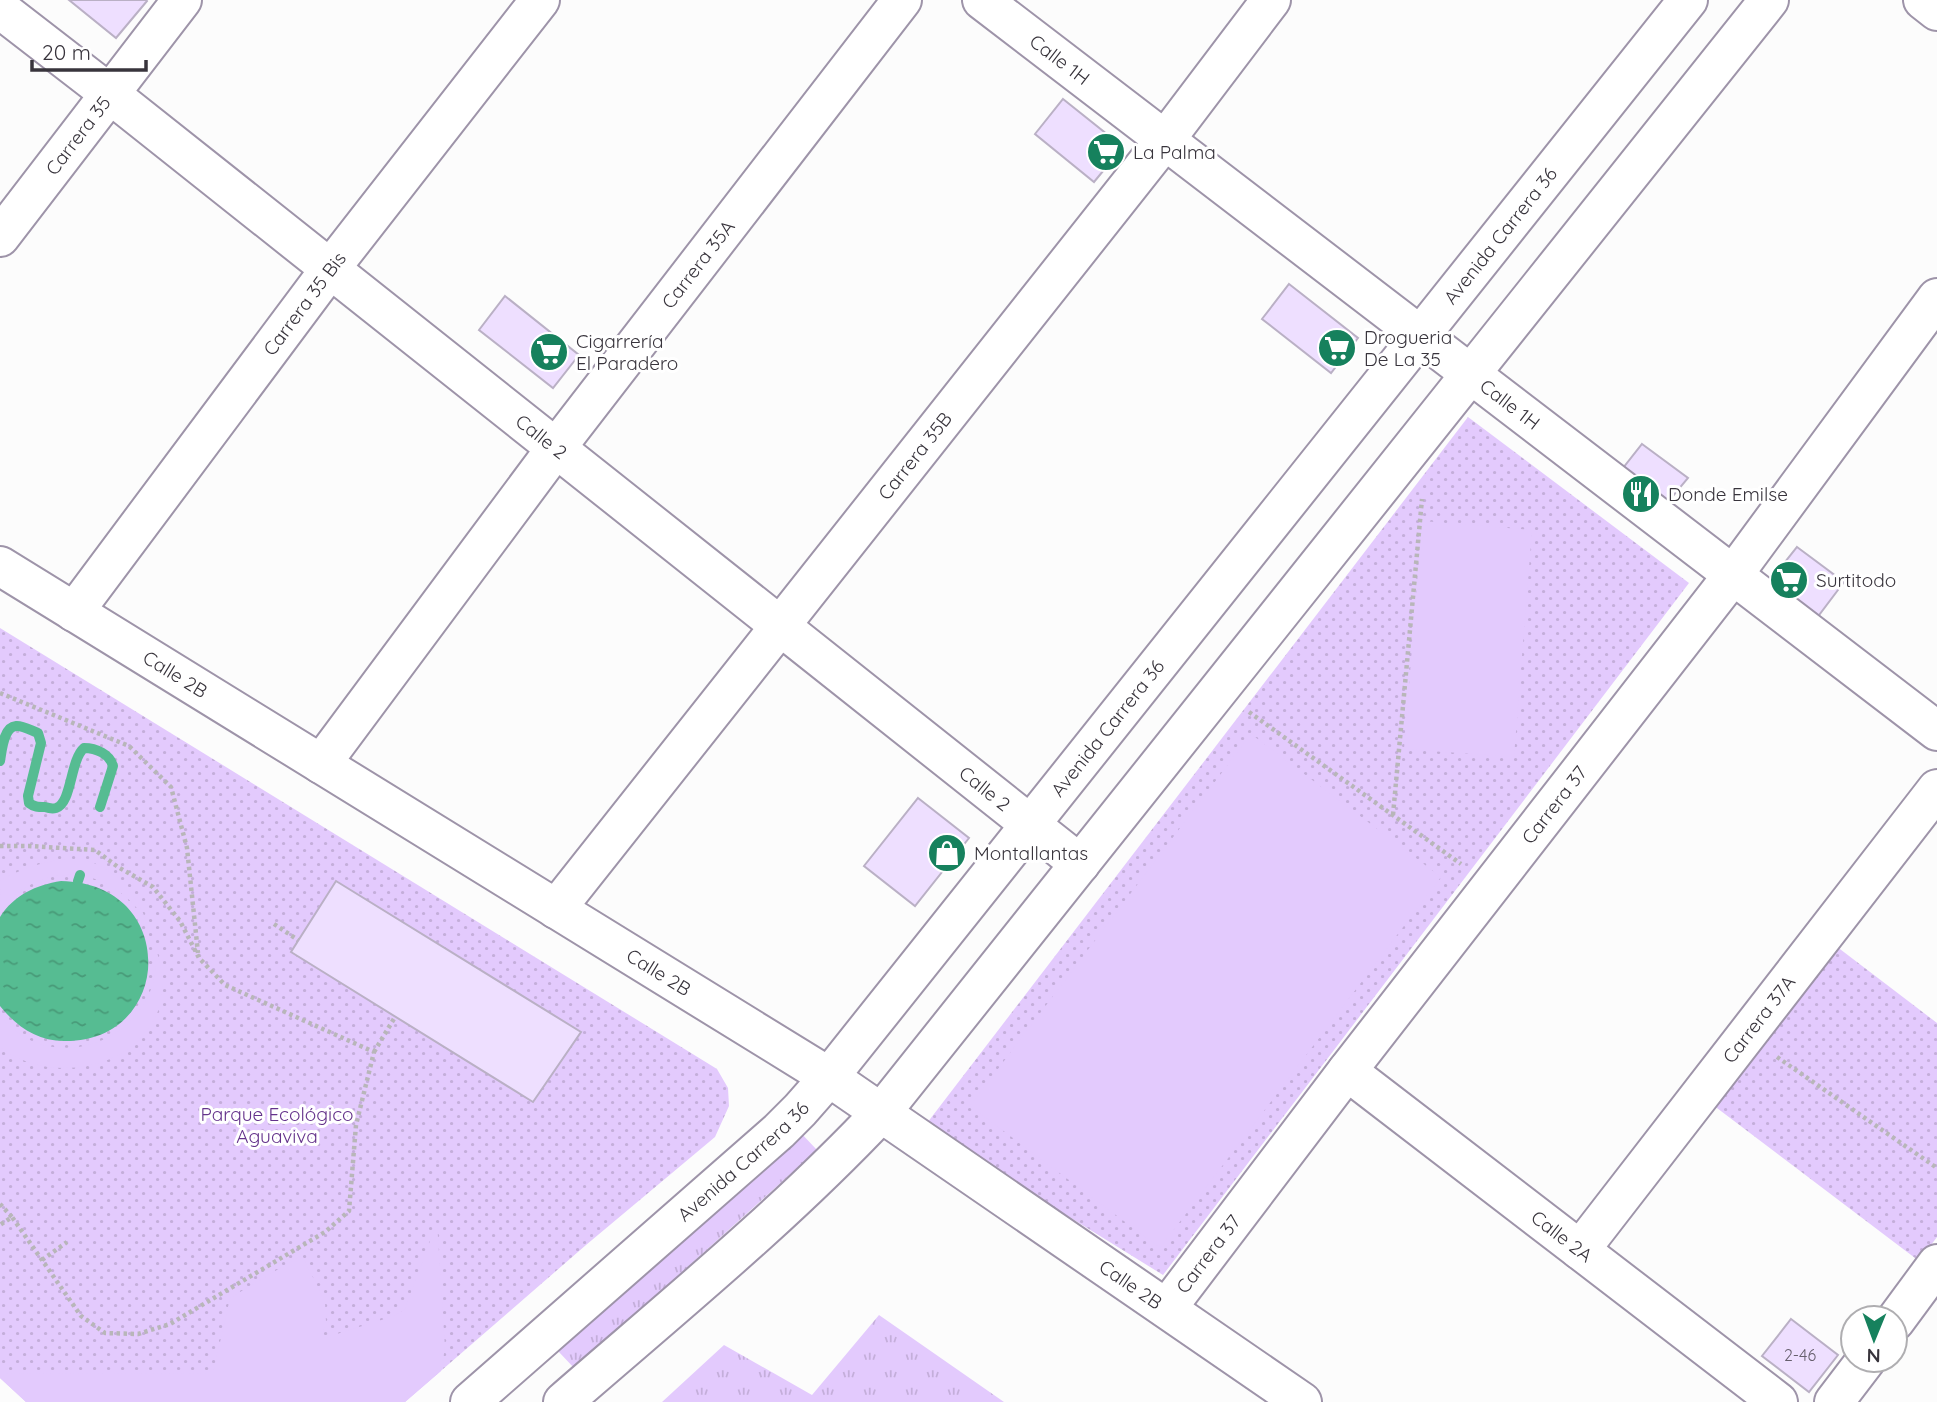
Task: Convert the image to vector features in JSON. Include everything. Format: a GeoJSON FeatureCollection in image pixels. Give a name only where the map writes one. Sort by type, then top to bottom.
{"type":"FeatureCollection","features":[{"type":"Feature","properties":{"kind":"street","name":"Carrera 35"},"geometry":{"type":"LineString","coordinates":[[0,237],[182,0]]}},
{"type":"Feature","properties":{"kind":"street","name":"Carrera 35 Bis"},"geometry":{"type":"LineString","coordinates":[[74,612],[330,269],[540,0]]}},
{"type":"Feature","properties":{"kind":"street","name":"Carrera 35A"},"geometry":{"type":"LineString","coordinates":[[321,764],[556,448],[902,0]]}},
{"type":"Feature","properties":{"kind":"street","name":"Calle 1H"},"geometry":{"type":"LineString","coordinates":[[982,0],[1937,731]]}},
{"type":"Feature","properties":{"kind":"street","name":"Carrera 35B"},"geometry":{"type":"LineString","coordinates":[[556,909],[1165,140],[1272,0]]}},
{"type":"Feature","properties":{"kind":"street","name":"Avenida Carrera 36"},"geometry":{"type":"LineString","coordinates":[[492,1395],[779,1131],[829,1077],[1688,0]]}},
{"type":"Feature","properties":{"kind":"street"},"geometry":{"type":"LineString","coordinates":[[564,1402],[748,1241],[853,1144],[881,1113],[1769,0]]}},
{"type":"Feature","properties":{"kind":"street"},"geometry":{"type":"LineString","coordinates":[[1923,0],[1937,10]]}},
{"type":"Feature","properties":{"kind":"street","name":"Calle 2"},"geometry":{"type":"LineString","coordinates":[[0,9],[1080,864]]}},
{"type":"Feature","properties":{"kind":"street","name":"Carrera 37"},"geometry":{"type":"LineString","coordinates":[[1167,1308],[1347,1071],[1733,575],[1937,298]]}},
{"type":"Feature","properties":{"kind":"street","name":"Calle 2B"},"geometry":{"type":"LineString","coordinates":[[0,566],[829,1077],[1302,1402]]}},
{"type":"Feature","properties":{"kind":"street","name":"Carrera 37A"},"geometry":{"type":"LineString","coordinates":[[1580,1250],[1937,789]]}},
{"type":"Feature","properties":{"kind":"street","name":"Calle 2A"},"geometry":{"type":"LineString","coordinates":[[1347,1071],[1778,1402]]}},
{"type":"Feature","properties":{"kind":"street"},"geometry":{"type":"LineString","coordinates":[[1908,1304],[1937,1264]]}},
{"type":"Feature","properties":{"kind":"street"},"geometry":{"type":"LineString","coordinates":[[1834,1402],[1855,1374]]}},
{"type":"Feature","properties":{"kind":"path"},"geometry":{"type":"LineString","coordinates":[[1393,815],[1422,494]]}},
{"type":"Feature","properties":{"kind":"path"},"geometry":{"type":"LineString","coordinates":[[0,693],[129,746],[171,787],[187,848],[199,958]]}},
{"type":"Feature","properties":{"kind":"path"},"geometry":{"type":"LineString","coordinates":[[1242,708],[1492,886]]}},
{"type":"Feature","properties":{"kind":"path"},"geometry":{"type":"LineString","coordinates":[[0,846],[95,850],[153,887],[180,921],[199,958],[225,985],[374,1052]]}},
{"type":"Feature","properties":{"kind":"path"},"geometry":{"type":"LineString","coordinates":[[274,924],[298,940]]}},
{"type":"Feature","properties":{"kind":"path"},"geometry":{"type":"LineString","coordinates":[[0,1203],[81,1317],[105,1333],[138,1334],[170,1324],[326,1232],[349,1211],[356,1125],[374,1052],[395,1017]]}},
{"type":"Feature","properties":{"kind":"path"},"geometry":{"type":"LineString","coordinates":[[1746,1036],[1937,1168]]}},
{"type":"Feature","properties":{"kind":"path"},"geometry":{"type":"LineString","coordinates":[[0,1225],[12,1217]]}},
{"type":"Feature","properties":{"kind":"path"},"geometry":{"type":"LineString","coordinates":[[42,1260],[67,1242]]}},
{"type":"Feature","properties":{"kind":"green space"},"geometry":{"type":"Polygon","coordinates":[[[1468,417],[1689,583],[1163,1275],[924,1127],[1468,417]]]}},
{"type":"Feature","properties":{"kind":"green space"},"geometry":{"type":"Polygon","coordinates":[[[1422,521],[1532,530],[1514,757],[1404,749],[1422,521]]]}},
{"type":"Feature","properties":{"kind":"green space","name":"Parque Ecológico Aguaviva"},"geometry":{"type":"Polygon","coordinates":[[[0,628],[717,1069],[728,1088],[729,1106],[715,1137],[405,1402],[26,1402],[0,1378],[0,628]]]}},
{"type":"Feature","properties":{"kind":"green space"},"geometry":{"type":"Polygon","coordinates":[[[1251,734],[1441,877],[1160,1248],[970,1106],[1251,734]]]}},
{"type":"Feature","properties":{"kind":"green space"},"geometry":{"type":"Polygon","coordinates":[[[62,859],[85,860],[114,875],[130,891],[146,920],[131,902],[114,888],[96,879],[76,875],[37,881],[18,892],[0,908],[1,880],[31,867],[62,859]]]}},
{"type":"Feature","properties":{"kind":"green space"},"geometry":{"type":"Polygon","coordinates":[[[154,943],[162,977],[162,993],[157,1014],[133,1045],[117,1056],[98,1063],[56,1068],[17,1058],[0,1047],[0,1015],[18,1033],[39,1044],[61,1048],[84,1046],[106,1038],[126,1026],[141,1008],[154,981],[154,943]]]}},
{"type":"Feature","properties":{"kind":"green space"},"geometry":{"type":"Polygon","coordinates":[[[1832,943],[1937,1023],[1937,1237],[1919,1261],[1709,1102],[1832,943]]]}},
{"type":"Feature","properties":{"kind":"green space"},"geometry":{"type":"Polygon","coordinates":[[[800,1132],[817,1150],[575,1369],[558,1351],[800,1132]]]}},
{"type":"Feature","properties":{"kind":"green space"},"geometry":{"type":"Polygon","coordinates":[[[437,1222],[445,1348],[441,1371],[405,1402],[26,1402],[0,1378],[0,1374],[213,1373],[230,1298],[302,1255],[325,1302],[326,1322],[321,1339],[394,1316],[405,1309],[437,1222]]]}},
{"type":"Feature","properties":{"kind":"green space"},"geometry":{"type":"Polygon","coordinates":[[[879,1315],[1004,1402],[662,1402],[724,1345],[812,1395],[879,1315]]]}},
{"type":"Feature","properties":{"kind":"water"},"geometry":{"type":"Polygon","coordinates":[[[61,881],[100,889],[127,907],[143,933],[148,962],[143,992],[127,1017],[100,1035],[64,1041],[45,1038],[28,1031],[0,1006],[0,917],[26,892],[61,881]]]}},
{"type":"Feature","properties":{"kind":"building"},"geometry":{"type":"Polygon","coordinates":[[[69,0],[146,0],[147,1],[116,38],[69,0]]]}},
{"type":"Feature","properties":{"kind":"building"},"geometry":{"type":"Polygon","coordinates":[[[1063,99],[1113,139],[1116,145],[1113,159],[1094,182],[1035,134],[1063,99]]]}},
{"type":"Feature","properties":{"kind":"building"},"geometry":{"type":"Polygon","coordinates":[[[1289,284],[1358,338],[1331,373],[1262,319],[1289,284]]]}},
{"type":"Feature","properties":{"kind":"building"},"geometry":{"type":"Polygon","coordinates":[[[505,296],[579,355],[553,388],[479,330],[505,296]]]}},
{"type":"Feature","properties":{"kind":"building"},"geometry":{"type":"Polygon","coordinates":[[[1642,444],[1688,478],[1657,515],[1612,482],[1642,444]]]}},
{"type":"Feature","properties":{"kind":"building"},"geometry":{"type":"Polygon","coordinates":[[[1797,547],[1844,582],[1810,627],[1762,591],[1797,547]]]}},
{"type":"Feature","properties":{"kind":"building"},"geometry":{"type":"Polygon","coordinates":[[[918,798],[969,838],[915,906],[864,866],[918,798]]]}},
{"type":"Feature","properties":{"kind":"building"},"geometry":{"type":"Polygon","coordinates":[[[336,881],[581,1032],[533,1102],[291,952],[336,881]]]}},
{"type":"Feature","properties":{"kind":"building"},"geometry":{"type":"Polygon","coordinates":[[[1791,1319],[1838,1355],[1809,1392],[1762,1356],[1791,1319]]]}},
{"type":"Feature","properties":{"kind":"waterway"},"geometry":{"type":"LineString","coordinates":[[0,761],[4,740],[12,727],[21,726],[38,733],[41,743],[28,796],[29,803],[36,807],[55,808],[65,798],[79,754],[84,748],[98,751],[106,755],[113,766],[100,807]]}},
{"type":"Feature","properties":{"kind":"waterway"},"geometry":{"type":"LineString","coordinates":[[78,881],[80,875]]}},
{"type":"Feature","properties":{"kind":"place","name":"La Palma"},"geometry":{"type":"Point","coordinates":[1106,152]}},
{"type":"Feature","properties":{"kind":"place","name":"Drogueria De La 35"},"geometry":{"type":"Point","coordinates":[1337,348]}},
{"type":"Feature","properties":{"kind":"place","name":"Cigarrería El Paradero"},"geometry":{"type":"Point","coordinates":[549,352]}},
{"type":"Feature","properties":{"kind":"place","name":"Donde Emilse"},"geometry":{"type":"Point","coordinates":[1641,494]}},
{"type":"Feature","properties":{"kind":"place","name":"Surtitodo"},"geometry":{"type":"Point","coordinates":[1789,580]}},
{"type":"Feature","properties":{"kind":"place","name":"Montallantas"},"geometry":{"type":"Point","coordinates":[947,853]}}]}
